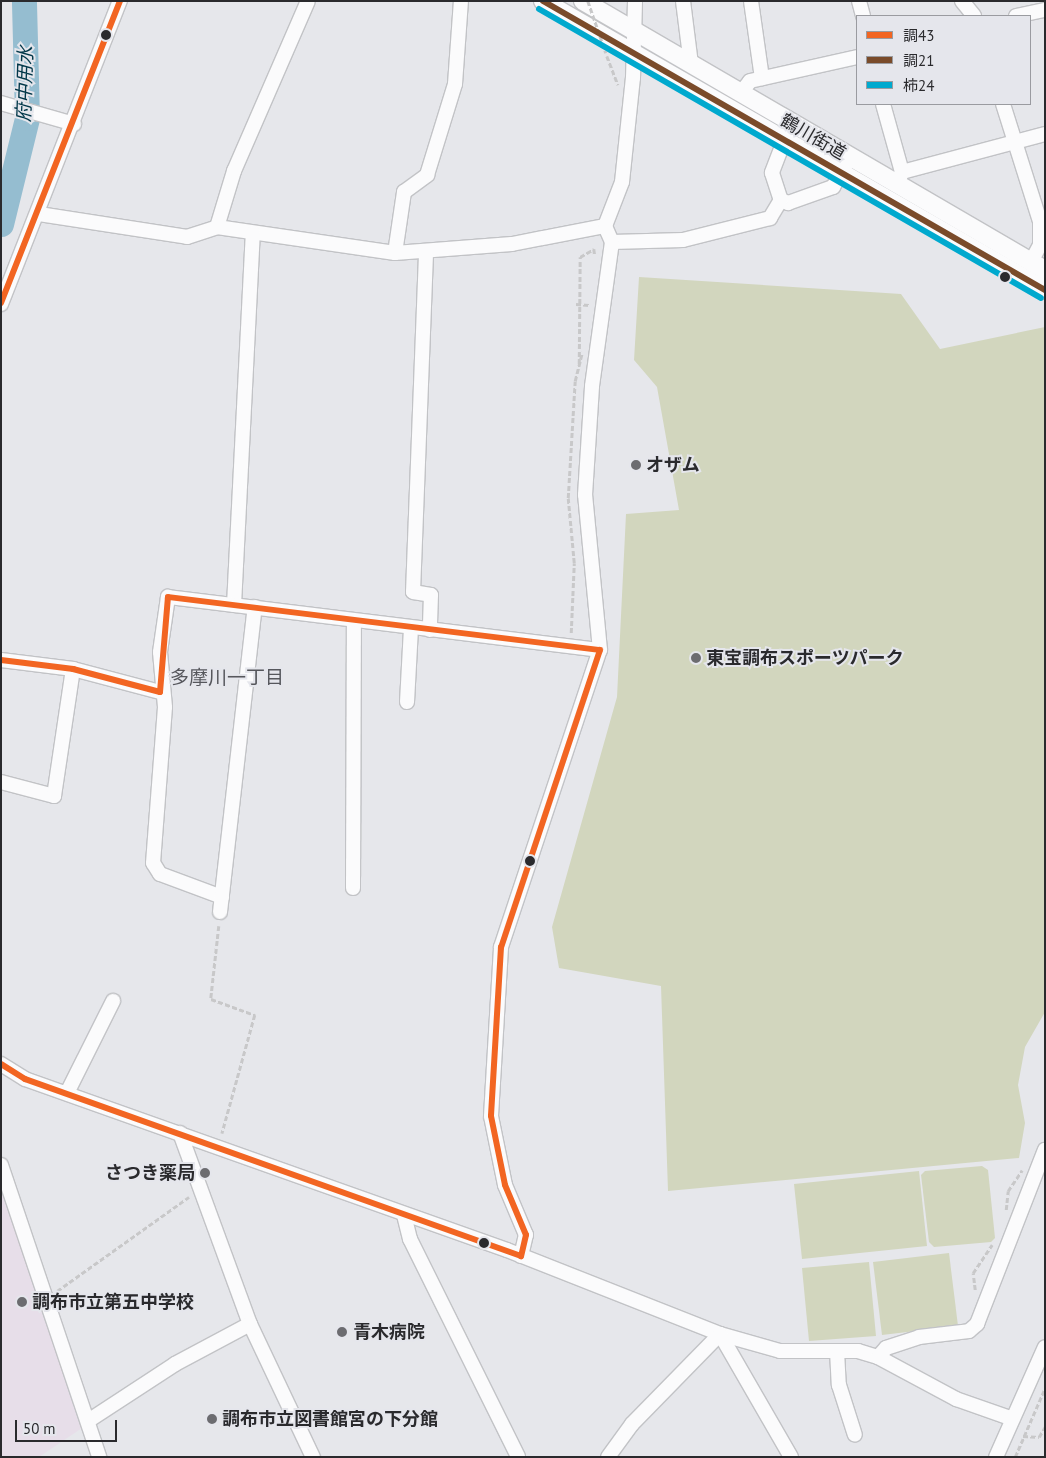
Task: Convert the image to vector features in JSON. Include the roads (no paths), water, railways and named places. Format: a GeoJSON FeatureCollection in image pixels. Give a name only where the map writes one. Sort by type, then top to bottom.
{"type":"FeatureCollection","features":[{"type":"Feature","properties":{"kind":"main road","name":"鶴川街道"},"geometry":{"type":"LineString","coordinates":[[542,1],[784,141],[846,166],[900,178],[1038,266]]}},
{"type":"Feature","properties":{"kind":"main road","name":"鶴川街道"},"geometry":{"type":"LineString","coordinates":[[583,1],[740,94],[846,166],[1045,290]]}},
{"type":"Feature","properties":{"kind":"street"},"geometry":{"type":"LineString","coordinates":[[1,304],[39,214],[120,1]]}},
{"type":"Feature","properties":{"kind":"street"},"geometry":{"type":"LineString","coordinates":[[217,227],[234,171],[308,1]]}},
{"type":"Feature","properties":{"kind":"street"},"geometry":{"type":"LineString","coordinates":[[395,253],[404,192],[428,175],[455,84],[461,1]]}},
{"type":"Feature","properties":{"kind":"street"},"geometry":{"type":"LineString","coordinates":[[521,1256],[526,1235],[505,1185],[491,1116],[501,947],[600,650],[585,495],[592,386],[612,242],[605,226],[622,182],[635,55],[635,1]]}},
{"type":"Feature","properties":{"kind":"street"},"geometry":{"type":"LineString","coordinates":[[683,1],[691,64]]}},
{"type":"Feature","properties":{"kind":"street"},"geometry":{"type":"LineString","coordinates":[[751,1],[762,78]]}},
{"type":"Feature","properties":{"kind":"street"},"geometry":{"type":"LineString","coordinates":[[860,1],[862,15]]}},
{"type":"Feature","properties":{"kind":"street"},"geometry":{"type":"LineString","coordinates":[[962,1],[973,15]]}},
{"type":"Feature","properties":{"kind":"street"},"geometry":{"type":"LineString","coordinates":[[1023,10],[1045,10]]}},
{"type":"Feature","properties":{"kind":"street"},"geometry":{"type":"LineString","coordinates":[[740,94],[750,81],[856,57]]}},
{"type":"Feature","properties":{"kind":"street"},"geometry":{"type":"LineString","coordinates":[[1,103],[74,124]]}},
{"type":"Feature","properties":{"kind":"street"},"geometry":{"type":"LineString","coordinates":[[884,105],[900,178],[1045,134]]}},
{"type":"Feature","properties":{"kind":"street"},"geometry":{"type":"LineString","coordinates":[[1003,105],[1040,221],[1038,266]]}},
{"type":"Feature","properties":{"kind":"street"},"geometry":{"type":"LineString","coordinates":[[784,141],[772,173],[781,200],[788,203],[822,193],[833,187],[846,166]]}},
{"type":"Feature","properties":{"kind":"street"},"geometry":{"type":"LineString","coordinates":[[612,242],[683,240],[770,218],[781,200]]}},
{"type":"Feature","properties":{"kind":"street"},"geometry":{"type":"LineString","coordinates":[[39,214],[187,237],[217,227],[395,253],[426,254],[552,239],[605,226]]}},
{"type":"Feature","properties":{"kind":"street"},"geometry":{"type":"LineString","coordinates":[[234,605],[253,233]]}},
{"type":"Feature","properties":{"kind":"street"},"geometry":{"type":"LineString","coordinates":[[426,254],[413,592],[431,595],[430,630]]}},
{"type":"Feature","properties":{"kind":"street"},"geometry":{"type":"LineString","coordinates":[[222,896],[160,874],[153,862],[165,707],[160,692],[168,597],[255,607],[354,622],[600,650]]}},
{"type":"Feature","properties":{"kind":"street"},"geometry":{"type":"LineString","coordinates":[[220,912],[255,607]]}},
{"type":"Feature","properties":{"kind":"street"},"geometry":{"type":"LineString","coordinates":[[352,888],[354,622]]}},
{"type":"Feature","properties":{"kind":"street"},"geometry":{"type":"LineString","coordinates":[[407,702],[411,628]]}},
{"type":"Feature","properties":{"kind":"street"},"geometry":{"type":"LineString","coordinates":[[1,660],[73,668],[160,692]]}},
{"type":"Feature","properties":{"kind":"street"},"geometry":{"type":"LineString","coordinates":[[1,782],[54,796],[73,668]]}},
{"type":"Feature","properties":{"kind":"street"},"geometry":{"type":"LineString","coordinates":[[67,1093],[113,1001]]}},
{"type":"Feature","properties":{"kind":"street"},"geometry":{"type":"LineString","coordinates":[[1,1064],[25,1079],[521,1256],[720,1334],[780,1351],[837,1351],[878,1357],[956,1399],[1013,1419]]}},
{"type":"Feature","properties":{"kind":"street"},"geometry":{"type":"LineString","coordinates":[[180,1133],[250,1324],[313,1457]]}},
{"type":"Feature","properties":{"kind":"street"},"geometry":{"type":"LineString","coordinates":[[878,1357],[886,1348],[919,1337],[969,1331],[977,1324],[1045,1150]]}},
{"type":"Feature","properties":{"kind":"street"},"geometry":{"type":"LineString","coordinates":[[1,1165],[48,1297],[99,1457]]}},
{"type":"Feature","properties":{"kind":"street"},"geometry":{"type":"LineString","coordinates":[[404,1215],[410,1239],[518,1457]]}},
{"type":"Feature","properties":{"kind":"street"},"geometry":{"type":"LineString","coordinates":[[88,1421],[175,1364],[250,1324]]}},
{"type":"Feature","properties":{"kind":"street"},"geometry":{"type":"LineString","coordinates":[[608,1457],[632,1424],[720,1334]]}},
{"type":"Feature","properties":{"kind":"street"},"geometry":{"type":"LineString","coordinates":[[720,1334],[791,1457]]}},
{"type":"Feature","properties":{"kind":"street"},"geometry":{"type":"LineString","coordinates":[[996,1457],[1045,1347]]}},
{"type":"Feature","properties":{"kind":"street"},"geometry":{"type":"LineString","coordinates":[[837,1351],[839,1385],[856,1435]]}},
{"type":"Feature","properties":{"kind":"waterway","name":"府中用水"},"geometry":{"type":"LineString","coordinates":[[1,224],[27,118],[24,1]]}},
{"type":"Feature","properties":{"kind":"place","name":"オザム"},"geometry":{"type":"Point","coordinates":[636,465]}},
{"type":"Feature","properties":{"kind":"place","name":"東宝調布スポーツパーク"},"geometry":{"type":"Point","coordinates":[696,658]}},
{"type":"Feature","properties":{"kind":"place","name":"さつき薬局"},"geometry":{"type":"Point","coordinates":[205,1173]}},
{"type":"Feature","properties":{"kind":"place","name":"調布市立第五中学校"},"geometry":{"type":"Point","coordinates":[22,1302]}},
{"type":"Feature","properties":{"kind":"place","name":"青木病院"},"geometry":{"type":"Point","coordinates":[342,1332]}},
{"type":"Feature","properties":{"kind":"place","name":"調布市立図書館宮の下分館"},"geometry":{"type":"Point","coordinates":[212,1419]}},
{"type":"Feature","properties":{"kind":"district","name":"多摩川一丁目"},"geometry":{"type":"Point","coordinates":[227,678]}}]}
